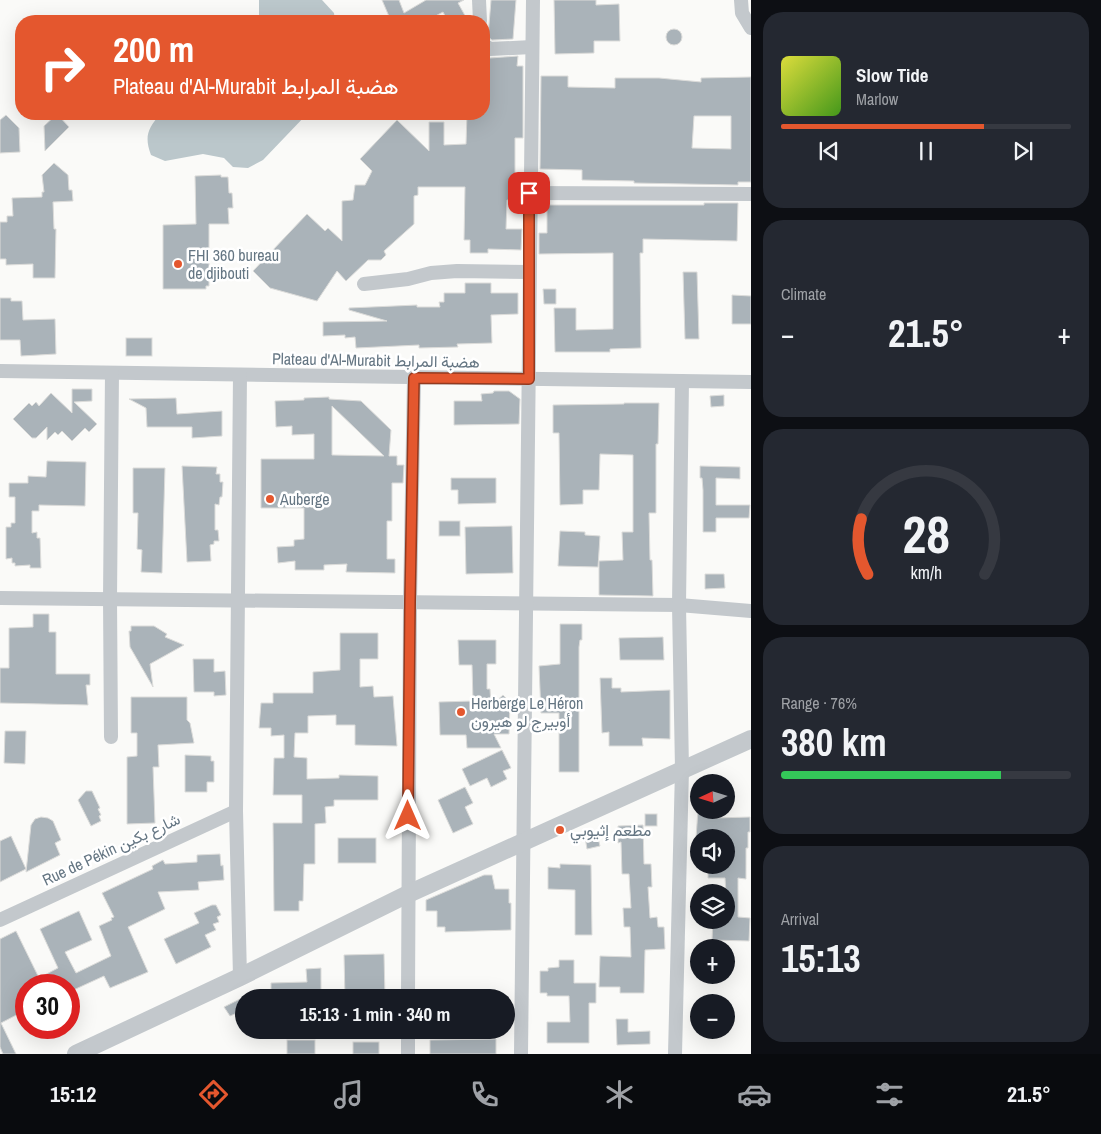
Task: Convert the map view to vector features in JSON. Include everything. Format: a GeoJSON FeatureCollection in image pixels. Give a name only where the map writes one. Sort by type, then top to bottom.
{"type":"FeatureCollection","features":[{"type":"Feature","properties":{"kind":"street"},"geometry":{"type":"LineString","coordinates":[[480,0],[480,15]]}},
{"type":"Feature","properties":{"kind":"street"},"geometry":{"type":"LineString","coordinates":[[521,1054],[529,379],[528,272],[533,0]]}},
{"type":"Feature","properties":{"kind":"street"},"geometry":{"type":"LineString","coordinates":[[740,0],[742,13],[751,28]]}},
{"type":"Feature","properties":{"kind":"street"},"geometry":{"type":"LineString","coordinates":[[490,49],[532,46]]}},
{"type":"Feature","properties":{"kind":"street"},"geometry":{"type":"LineString","coordinates":[[529,193],[751,194]]}},
{"type":"Feature","properties":{"kind":"street"},"geometry":{"type":"LineString","coordinates":[[364,284],[408,279],[431,273],[457,271],[528,272]]}},
{"type":"Feature","properties":{"kind":"street","name":"Plateau d'Al-Murabit هضبة المرابط"},"geometry":{"type":"LineString","coordinates":[[0,372],[751,382]]}},
{"type":"Feature","properties":{"kind":"street"},"geometry":{"type":"LineString","coordinates":[[111,737],[112,373]]}},
{"type":"Feature","properties":{"kind":"street"},"geometry":{"type":"LineString","coordinates":[[240,375],[236,811],[240,977]]}},
{"type":"Feature","properties":{"kind":"street"},"geometry":{"type":"LineString","coordinates":[[408,989],[410,602],[414,378]]}},
{"type":"Feature","properties":{"kind":"street"},"geometry":{"type":"LineString","coordinates":[[675,1054],[682,769],[679,605],[682,381]]}},
{"type":"Feature","properties":{"kind":"street"},"geometry":{"type":"LineString","coordinates":[[0,598],[679,605],[751,611]]}},
{"type":"Feature","properties":{"kind":"street"},"geometry":{"type":"LineString","coordinates":[[76,1054],[240,977],[408,894],[751,739]]}},
{"type":"Feature","properties":{"kind":"street","name":"Rue de Pékin شارع بكين"},"geometry":{"type":"LineString","coordinates":[[0,920],[236,811]]}},
{"type":"Feature","properties":{"kind":"street"},"geometry":{"type":"LineString","coordinates":[[408,1039],[408,1054]]}},
{"type":"Feature","properties":{"kind":"shaded area"},"geometry":{"type":"Polygon","coordinates":[[[259,0],[322,0],[334,15],[259,15],[259,0]]]}},
{"type":"Feature","properties":{"kind":"shaded area"},"geometry":{"type":"Polygon","coordinates":[[[156,120],[301,120],[263,160],[248,168],[233,167],[224,158],[203,154],[165,161],[151,155],[148,133],[156,120]]]}},
{"type":"Feature","properties":{"kind":"building"},"geometry":{"type":"Polygon","coordinates":[[[382,0],[399,0],[404,13],[426,0],[464,0],[458,3],[465,15],[445,15],[443,12],[437,15],[388,15],[382,0]]]}},
{"type":"Feature","properties":{"kind":"building"},"geometry":{"type":"Polygon","coordinates":[[[491,0],[516,0],[513,39],[490,38],[491,0]]]}},
{"type":"Feature","properties":{"kind":"building"},"geometry":{"type":"Polygon","coordinates":[[[554,0],[596,0],[596,5],[619,4],[620,41],[594,41],[594,53],[555,54],[554,0]]]}},
{"type":"Feature","properties":{"kind":"building"},"geometry":{"type":"Polygon","coordinates":[[[674,29],[680,31],[682,37],[680,43],[674,45],[668,43],[666,37],[668,31],[674,29]]]}},
{"type":"Feature","properties":{"kind":"building"},"geometry":{"type":"Polygon","coordinates":[[[518,56],[517,66],[523,66],[523,138],[515,138],[515,200],[507,200],[506,229],[522,229],[521,250],[488,249],[488,253],[470,253],[470,240],[464,240],[465,187],[418,187],[418,195],[414,196],[414,224],[384,251],[386,255],[381,260],[368,260],[346,281],[337,271],[317,301],[270,288],[253,271],[307,214],[325,231],[328,228],[342,241],[342,201],[353,200],[355,185],[365,185],[372,171],[360,159],[397,120],[429,151],[429,122],[444,122],[444,145],[466,144],[467,120],[490,120],[490,58],[518,56]]]}},
{"type":"Feature","properties":{"kind":"building"},"geometry":{"type":"Polygon","coordinates":[[[541,76],[568,76],[568,87],[615,88],[615,78],[659,78],[701,82],[701,78],[751,77],[751,182],[738,182],[738,185],[582,180],[582,170],[540,169],[541,76]],[[694,116],[692,148],[731,149],[731,116],[694,116]]]}},
{"type":"Feature","properties":{"kind":"building"},"geometry":{"type":"Polygon","coordinates":[[[6,115],[19,128],[20,152],[0,153],[0,120],[6,115]]]}},
{"type":"Feature","properties":{"kind":"building"},"geometry":{"type":"Polygon","coordinates":[[[50,120],[63,120],[69,127],[45,151],[44,126],[50,120]]]}},
{"type":"Feature","properties":{"kind":"building"},"geometry":{"type":"Polygon","coordinates":[[[54,163],[68,175],[69,190],[72,190],[73,201],[53,202],[54,229],[56,229],[55,278],[33,278],[33,264],[6,265],[6,259],[0,259],[0,222],[7,222],[7,216],[13,216],[12,198],[42,197],[42,192],[44,192],[42,175],[54,163]]]}},
{"type":"Feature","properties":{"kind":"building"},"geometry":{"type":"Polygon","coordinates":[[[221,175],[221,177],[228,177],[229,193],[232,193],[233,208],[228,208],[229,224],[209,224],[209,286],[206,286],[206,289],[163,289],[163,225],[196,224],[195,176],[221,175]]]}},
{"type":"Feature","properties":{"kind":"building"},"geometry":{"type":"Polygon","coordinates":[[[704,203],[738,203],[737,241],[643,239],[643,253],[640,253],[641,348],[610,349],[610,352],[555,352],[554,308],[576,308],[576,330],[613,329],[613,253],[539,254],[539,233],[547,233],[547,205],[704,205],[704,203]]]}},
{"type":"Feature","properties":{"kind":"building"},"geometry":{"type":"Polygon","coordinates":[[[683,272],[697,272],[699,339],[685,339],[683,272]]]}},
{"type":"Feature","properties":{"kind":"building"},"geometry":{"type":"Polygon","coordinates":[[[465,283],[491,283],[491,293],[518,293],[518,314],[491,315],[492,343],[457,344],[458,347],[419,348],[419,345],[356,348],[355,337],[345,338],[345,335],[323,336],[323,322],[387,321],[349,310],[349,308],[417,305],[417,307],[440,307],[439,302],[444,302],[444,293],[465,293],[465,283]]]}},
{"type":"Feature","properties":{"kind":"building"},"geometry":{"type":"Polygon","coordinates":[[[543,289],[556,289],[556,304],[544,304],[543,289]]]}},
{"type":"Feature","properties":{"kind":"building"},"geometry":{"type":"Polygon","coordinates":[[[732,295],[751,296],[751,324],[732,324],[732,295]]]}},
{"type":"Feature","properties":{"kind":"building"},"geometry":{"type":"Polygon","coordinates":[[[0,298],[22,301],[23,320],[55,319],[56,354],[21,356],[20,340],[0,340],[0,298]]]}},
{"type":"Feature","properties":{"kind":"building"},"geometry":{"type":"Polygon","coordinates":[[[126,338],[152,338],[152,356],[126,356],[126,338]]]}},
{"type":"Feature","properties":{"kind":"building"},"geometry":{"type":"Polygon","coordinates":[[[72,389],[92,389],[92,401],[74,402],[97,424],[89,432],[85,428],[72,441],[62,431],[58,435],[55,432],[47,440],[47,427],[36,438],[32,438],[13,419],[29,403],[32,406],[36,402],[39,406],[51,393],[72,413],[72,389]]]}},
{"type":"Feature","properties":{"kind":"building"},"geometry":{"type":"Polygon","coordinates":[[[494,391],[509,391],[520,399],[519,424],[454,425],[454,401],[482,401],[481,394],[493,393],[494,391]]]}},
{"type":"Feature","properties":{"kind":"building"},"geometry":{"type":"Polygon","coordinates":[[[724,395],[724,406],[711,407],[710,396],[724,395]]]}},
{"type":"Feature","properties":{"kind":"building"},"geometry":{"type":"Polygon","coordinates":[[[329,397],[329,399],[361,401],[391,430],[389,456],[397,456],[397,465],[404,465],[403,483],[392,483],[392,521],[387,521],[387,559],[395,559],[395,573],[346,572],[347,564],[324,565],[324,570],[295,570],[295,561],[278,563],[277,547],[294,546],[294,540],[304,539],[304,508],[261,508],[261,459],[314,459],[314,434],[292,435],[292,426],[276,427],[275,401],[304,400],[304,398],[329,397]],[[332,406],[332,455],[384,456],[332,406]]]}},
{"type":"Feature","properties":{"kind":"building"},"geometry":{"type":"Polygon","coordinates":[[[176,398],[177,414],[222,411],[222,436],[192,438],[192,427],[147,427],[146,408],[129,399],[176,398]]]}},
{"type":"Feature","properties":{"kind":"building"},"geometry":{"type":"Polygon","coordinates":[[[659,403],[658,444],[656,444],[656,513],[649,513],[653,596],[599,595],[599,561],[623,560],[622,532],[633,532],[633,455],[600,454],[599,490],[583,490],[583,504],[560,505],[559,433],[553,433],[553,405],[659,403]]]}},
{"type":"Feature","properties":{"kind":"building"},"geometry":{"type":"Polygon","coordinates":[[[47,461],[86,462],[85,506],[39,505],[39,511],[32,511],[32,533],[37,532],[37,538],[40,538],[41,568],[30,568],[30,565],[15,566],[15,563],[12,563],[12,558],[6,559],[6,527],[11,527],[11,523],[15,523],[15,497],[9,497],[9,483],[28,483],[28,476],[46,477],[47,461]]]}},
{"type":"Feature","properties":{"kind":"building"},"geometry":{"type":"Polygon","coordinates":[[[182,466],[217,467],[216,474],[220,474],[220,482],[223,482],[222,497],[220,497],[219,505],[215,504],[215,530],[218,530],[219,541],[214,541],[214,544],[210,545],[211,561],[187,562],[182,466]]]}},
{"type":"Feature","properties":{"kind":"building"},"geometry":{"type":"Polygon","coordinates":[[[700,466],[740,467],[740,479],[716,478],[716,505],[750,505],[749,518],[716,518],[716,532],[703,532],[703,490],[700,466]]]}},
{"type":"Feature","properties":{"kind":"building"},"geometry":{"type":"Polygon","coordinates":[[[133,468],[165,468],[162,573],[141,572],[142,550],[137,549],[138,513],[133,513],[133,468]]]}},
{"type":"Feature","properties":{"kind":"building"},"geometry":{"type":"Polygon","coordinates":[[[451,478],[496,478],[496,503],[458,504],[458,490],[451,490],[451,478]]]}},
{"type":"Feature","properties":{"kind":"building"},"geometry":{"type":"Polygon","coordinates":[[[439,521],[460,521],[460,536],[439,536],[439,521]]]}},
{"type":"Feature","properties":{"kind":"building"},"geometry":{"type":"Polygon","coordinates":[[[512,526],[513,573],[466,574],[465,527],[512,526]]]}},
{"type":"Feature","properties":{"kind":"building"},"geometry":{"type":"Polygon","coordinates":[[[560,531],[585,532],[585,535],[600,536],[598,567],[558,566],[560,531]]]}},
{"type":"Feature","properties":{"kind":"building"},"geometry":{"type":"Polygon","coordinates":[[[705,574],[724,574],[725,588],[705,589],[705,574]]]}},
{"type":"Feature","properties":{"kind":"building"},"geometry":{"type":"Polygon","coordinates":[[[33,614],[49,614],[49,632],[56,632],[56,674],[90,674],[90,685],[86,685],[88,705],[0,703],[0,668],[9,668],[9,628],[33,627],[33,614]]]}},
{"type":"Feature","properties":{"kind":"building"},"geometry":{"type":"Polygon","coordinates":[[[560,624],[582,624],[582,640],[580,640],[579,647],[579,772],[559,772],[559,713],[541,713],[539,666],[560,664],[560,624]]]}},
{"type":"Feature","properties":{"kind":"building"},"geometry":{"type":"Polygon","coordinates":[[[131,626],[154,626],[167,634],[165,637],[184,645],[150,664],[153,687],[130,647],[129,631],[131,631],[131,626]]]}},
{"type":"Feature","properties":{"kind":"building"},"geometry":{"type":"Polygon","coordinates":[[[340,633],[378,633],[378,659],[360,659],[360,687],[373,686],[374,697],[393,696],[397,746],[355,745],[355,725],[336,725],[336,715],[308,716],[308,733],[295,733],[294,757],[307,758],[307,779],[339,778],[339,775],[378,776],[378,800],[334,800],[334,806],[325,807],[326,823],[315,824],[315,864],[304,864],[303,901],[299,901],[299,911],[274,911],[273,823],[302,823],[302,795],[273,795],[274,758],[284,758],[284,735],[271,736],[271,728],[259,728],[261,703],[273,703],[273,693],[313,693],[313,672],[340,670],[340,633]]]}},
{"type":"Feature","properties":{"kind":"building"},"geometry":{"type":"Polygon","coordinates":[[[663,637],[664,660],[620,660],[619,638],[663,637]]]}},
{"type":"Feature","properties":{"kind":"building"},"geometry":{"type":"Polygon","coordinates":[[[458,640],[496,640],[496,664],[487,664],[487,689],[490,689],[491,706],[503,695],[510,702],[509,734],[494,734],[501,748],[467,748],[466,735],[440,735],[439,702],[473,701],[472,665],[459,665],[458,640]]]}},
{"type":"Feature","properties":{"kind":"building"},"geometry":{"type":"Polygon","coordinates":[[[193,659],[214,659],[214,672],[225,671],[226,695],[214,696],[214,692],[194,692],[193,659]]]}},
{"type":"Feature","properties":{"kind":"building"},"geometry":{"type":"Polygon","coordinates":[[[600,678],[612,678],[612,688],[621,688],[621,692],[670,690],[670,739],[642,738],[643,746],[609,746],[609,732],[602,733],[600,678]]]}},
{"type":"Feature","properties":{"kind":"building"},"geometry":{"type":"Polygon","coordinates":[[[131,697],[187,697],[187,720],[190,723],[194,743],[158,745],[159,767],[153,767],[155,823],[127,824],[127,757],[137,756],[137,733],[131,733],[131,697]]]}},
{"type":"Feature","properties":{"kind":"building"},"geometry":{"type":"Polygon","coordinates":[[[5,731],[26,731],[25,764],[4,763],[5,731]]]}},
{"type":"Feature","properties":{"kind":"building"},"geometry":{"type":"Polygon","coordinates":[[[502,750],[511,768],[503,771],[507,779],[491,787],[487,778],[470,786],[462,769],[502,750]]]}},
{"type":"Feature","properties":{"kind":"building"},"geometry":{"type":"Polygon","coordinates":[[[185,755],[211,756],[211,761],[214,761],[214,782],[207,782],[207,792],[185,792],[185,755]]]}},
{"type":"Feature","properties":{"kind":"building"},"geometry":{"type":"Polygon","coordinates":[[[465,787],[473,803],[465,807],[473,824],[453,833],[438,800],[465,787]]]}},
{"type":"Feature","properties":{"kind":"building"},"geometry":{"type":"Polygon","coordinates":[[[86,791],[92,791],[100,808],[98,809],[101,815],[99,816],[101,821],[91,826],[78,800],[86,791]]]}},
{"type":"Feature","properties":{"kind":"building"},"geometry":{"type":"Polygon","coordinates":[[[645,814],[657,814],[657,826],[645,826],[645,814]]]}},
{"type":"Feature","properties":{"kind":"building"},"geometry":{"type":"Polygon","coordinates":[[[41,817],[53,821],[61,840],[55,843],[60,855],[26,872],[31,825],[35,819],[41,817]]]}},
{"type":"Feature","properties":{"kind":"building"},"geometry":{"type":"Polygon","coordinates":[[[750,817],[748,848],[746,848],[746,879],[738,878],[738,917],[750,918],[749,941],[712,939],[713,929],[735,929],[735,884],[725,884],[725,878],[708,878],[708,874],[735,874],[735,829],[697,829],[697,819],[750,817]]]}},
{"type":"Feature","properties":{"kind":"building"},"geometry":{"type":"Polygon","coordinates":[[[643,825],[644,864],[651,864],[652,887],[648,887],[650,918],[657,917],[658,927],[664,927],[665,949],[645,950],[644,993],[620,993],[620,987],[599,987],[600,956],[631,957],[630,927],[624,927],[623,908],[631,908],[629,874],[622,874],[621,842],[618,843],[618,826],[643,825]]]}},
{"type":"Feature","properties":{"kind":"building"},"geometry":{"type":"Polygon","coordinates":[[[597,834],[600,846],[587,849],[585,837],[597,834]]]}},
{"type":"Feature","properties":{"kind":"building"},"geometry":{"type":"Polygon","coordinates":[[[11,836],[26,869],[0,882],[0,841],[11,836]]]}},
{"type":"Feature","properties":{"kind":"building"},"geometry":{"type":"Polygon","coordinates":[[[338,838],[376,838],[376,863],[338,863],[338,838]]]}},
{"type":"Feature","properties":{"kind":"building"},"geometry":{"type":"Polygon","coordinates":[[[220,854],[224,880],[198,882],[199,890],[158,892],[165,909],[128,927],[148,972],[110,988],[104,976],[80,987],[80,974],[47,974],[58,968],[40,929],[79,911],[92,940],[65,952],[76,973],[111,956],[99,926],[112,920],[111,918],[114,917],[102,893],[153,869],[152,866],[163,860],[165,864],[197,862],[197,855],[220,854]]]}},
{"type":"Feature","properties":{"kind":"building"},"geometry":{"type":"Polygon","coordinates":[[[560,864],[591,865],[592,935],[575,935],[575,890],[548,889],[548,867],[560,868],[560,864]]]}},
{"type":"Feature","properties":{"kind":"building"},"geometry":{"type":"Polygon","coordinates":[[[484,875],[492,875],[495,889],[509,889],[511,930],[445,932],[445,927],[437,927],[437,911],[426,911],[426,900],[484,875]]]}},
{"type":"Feature","properties":{"kind":"building"},"geometry":{"type":"Polygon","coordinates":[[[216,905],[221,915],[217,917],[219,922],[213,924],[216,930],[205,935],[211,947],[176,964],[164,939],[199,923],[194,913],[216,905]]]}},
{"type":"Feature","properties":{"kind":"building"},"geometry":{"type":"Polygon","coordinates":[[[16,931],[37,974],[15,974],[15,1016],[1,1023],[16,1054],[3,1054],[0,1047],[0,939],[16,931]]]}},
{"type":"Feature","properties":{"kind":"building"},"geometry":{"type":"Polygon","coordinates":[[[384,954],[385,989],[345,989],[344,955],[384,954]]]}},
{"type":"Feature","properties":{"kind":"building"},"geometry":{"type":"Polygon","coordinates":[[[559,960],[574,960],[574,983],[596,983],[596,1003],[589,1003],[589,1043],[547,1043],[547,1022],[570,1022],[569,996],[547,996],[547,993],[540,993],[540,971],[548,971],[548,968],[559,967],[559,960]]]}},
{"type":"Feature","properties":{"kind":"building"},"geometry":{"type":"Polygon","coordinates":[[[321,968],[321,989],[271,989],[271,983],[307,982],[306,969],[321,968]]]}},
{"type":"Feature","properties":{"kind":"building"},"geometry":{"type":"Polygon","coordinates":[[[235,1002],[235,1014],[230,1016],[224,1007],[235,1002]]]}},
{"type":"Feature","properties":{"kind":"building"},"geometry":{"type":"Polygon","coordinates":[[[616,1019],[628,1019],[628,1032],[650,1031],[650,1044],[617,1045],[616,1019]]]}},
{"type":"Feature","properties":{"kind":"building"},"geometry":{"type":"Polygon","coordinates":[[[496,1039],[496,1054],[430,1054],[430,1040],[496,1039]]]}},
{"type":"Feature","properties":{"kind":"building"},"geometry":{"type":"Polygon","coordinates":[[[287,1040],[315,1040],[315,1054],[287,1054],[287,1040]]]}},
{"type":"Feature","properties":{"kind":"building"},"geometry":{"type":"Polygon","coordinates":[[[353,1042],[379,1042],[379,1054],[353,1054],[353,1042]]]}},
{"type":"Feature","properties":{"kind":"place","name":"FHI 360 bureau de djibouti"},"geometry":{"type":"Point","coordinates":[178,264]}},
{"type":"Feature","properties":{"kind":"place","name":"Auberge"},"geometry":{"type":"Point","coordinates":[270,499]}},
{"type":"Feature","properties":{"kind":"place","name":"Herberge Le Héron أوبيرج لو هيرون"},"geometry":{"type":"Point","coordinates":[461,712]}},
{"type":"Feature","properties":{"kind":"place","name":"مطعم إثيوبي"},"geometry":{"type":"Point","coordinates":[560,830]}},
{"type":"Feature","properties":{"kind":"route"},"geometry":{"type":"LineString","coordinates":[[408,816],[414,378],[529,379],[529,193]]}}]}
